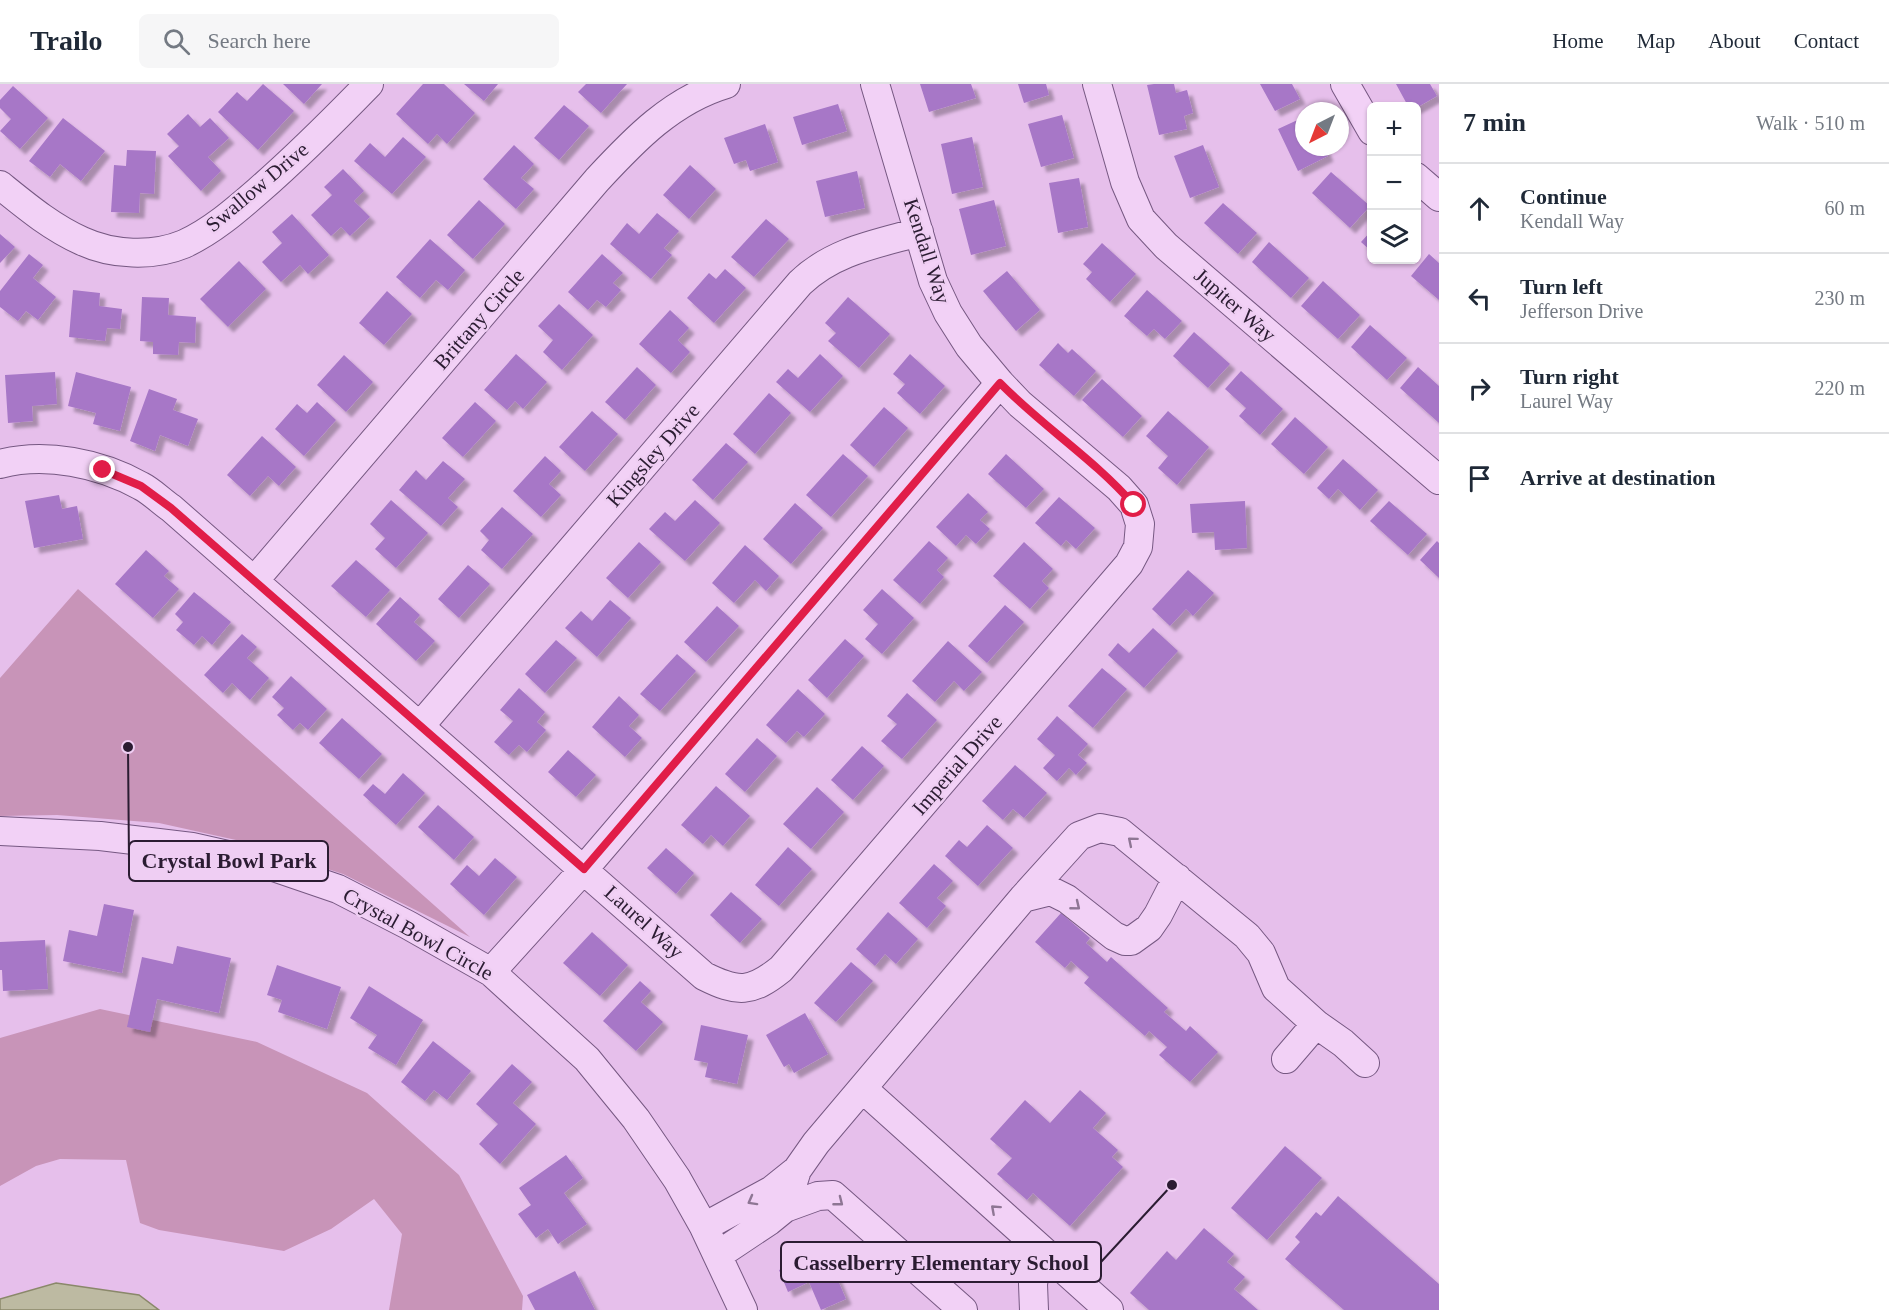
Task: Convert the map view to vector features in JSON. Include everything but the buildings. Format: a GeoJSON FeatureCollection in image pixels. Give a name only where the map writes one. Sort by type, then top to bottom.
{"type":"FeatureCollection","features":[{"type":"Feature","properties":{"kind":"street","name":"Swallow Drive"},"geometry":{"type":"LineString","coordinates":[[0,185],[50,224],[84,242],[114,251],[147,252],[183,244],[221,222],[302,152],[369,84]]}},
{"type":"Feature","properties":{"kind":"street","name":"Brittany Circle"},"geometry":{"type":"LineString","coordinates":[[254,581],[634,140],[669,111],[715,87],[726,84]]}},
{"type":"Feature","properties":{"kind":"street","name":"Kendall Way"},"geometry":{"type":"LineString","coordinates":[[875,84],[933,281],[948,314],[969,346],[1020,404],[1119,488],[1134,505],[1140,524]]}},
{"type":"Feature","properties":{"kind":"street","name":"Jupiter Way"},"geometry":{"type":"LineString","coordinates":[[1096,84],[1125,182],[1142,219],[1166,246],[1439,480]]}},
{"type":"Feature","properties":{"kind":"street"},"geometry":{"type":"LineString","coordinates":[[1345,84],[1367,123]]}},
{"type":"Feature","properties":{"kind":"street"},"geometry":{"type":"LineString","coordinates":[[1421,181],[1439,196]]}},
{"type":"Feature","properties":{"kind":"street","name":"Kingsley Drive"},"geometry":{"type":"LineString","coordinates":[[420,726],[801,283],[820,266],[844,254],[919,232]]}},
{"type":"Feature","properties":{"kind":"street"},"geometry":{"type":"LineString","coordinates":[[491,972],[584,869],[1000,383]]}},
{"type":"Feature","properties":{"kind":"street","name":"Laurel Way"},"geometry":{"type":"LineString","coordinates":[[0,464],[15,460],[54,459],[103,470],[141,486],[171,508],[704,976],[726,987],[749,987]]}},
{"type":"Feature","properties":{"kind":"street","name":"Imperial Drive"},"geometry":{"type":"LineString","coordinates":[[749,987],[763,984],[782,969],[1129,564],[1138,547],[1140,524]]}},
{"type":"Feature","properties":{"kind":"street"},"geometry":{"type":"LineString","coordinates":[[704,1227],[772,1190],[797,1170],[816,1143],[1023,898],[1079,836],[1100,828],[1120,832],[1247,936],[1261,953],[1276,988],[1365,1063]]}},
{"type":"Feature","properties":{"kind":"street","name":"Crystal Bowl Circle"},"geometry":{"type":"LineString","coordinates":[[0,831],[123,839],[192,847],[259,862],[338,889],[491,972],[587,1059],[636,1119],[677,1179],[704,1227],[743,1310]]}},
{"type":"Feature","properties":{"kind":"street"},"geometry":{"type":"LineString","coordinates":[[1023,898],[1051,891],[1066,899],[1114,936],[1131,941],[1149,928],[1177,878]]}},
{"type":"Feature","properties":{"kind":"street"},"geometry":{"type":"LineString","coordinates":[[1286,1059],[1317,1024]]}},
{"type":"Feature","properties":{"kind":"street"},"geometry":{"type":"LineString","coordinates":[[863,1089],[1108,1310]]}},
{"type":"Feature","properties":{"kind":"street"},"geometry":{"type":"LineString","coordinates":[[785,1208],[797,1170]]}},
{"type":"Feature","properties":{"kind":"street"},"geometry":{"type":"LineString","coordinates":[[718,1255],[785,1208],[818,1196],[833,1195],[963,1310]]}},
{"type":"Feature","properties":{"kind":"street"},"geometry":{"type":"LineString","coordinates":[[1028,1304],[1039,1248]]}},
{"type":"Feature","properties":{"kind":"shaded area"},"geometry":{"type":"Polygon","coordinates":[[[78,589],[470,937],[343,874],[245,842],[159,823],[57,815],[0,816],[0,678],[78,589]]]}},
{"type":"Feature","properties":{"kind":"shaded area"},"geometry":{"type":"Polygon","coordinates":[[[100,1009],[257,1042],[367,1093],[459,1175],[523,1296],[522,1310],[389,1310],[402,1234],[374,1199],[331,1229],[284,1251],[159,1230],[140,1223],[126,1160],[60,1159],[36,1166],[0,1186],[0,1038],[100,1009]]]}},
{"type":"Feature","properties":{"kind":"shaded area"},"geometry":{"type":"Polygon","coordinates":[[[56,1283],[139,1295],[159,1310],[0,1310],[0,1299],[56,1283]]]}},
{"type":"Feature","properties":{"kind":"place","name":"Crystal Bowl Park"},"geometry":{"type":"Point","coordinates":[128,747]}},
{"type":"Feature","properties":{"kind":"place","name":"Casselberry Elementary School"},"geometry":{"type":"Point","coordinates":[1172,1185]}},
{"type":"Feature","properties":{"kind":"route"},"geometry":{"type":"LineString","coordinates":[[103,470],[141,486],[171,508],[584,869],[1000,383],[1020,404],[1119,488],[1134,505]]}}]}
